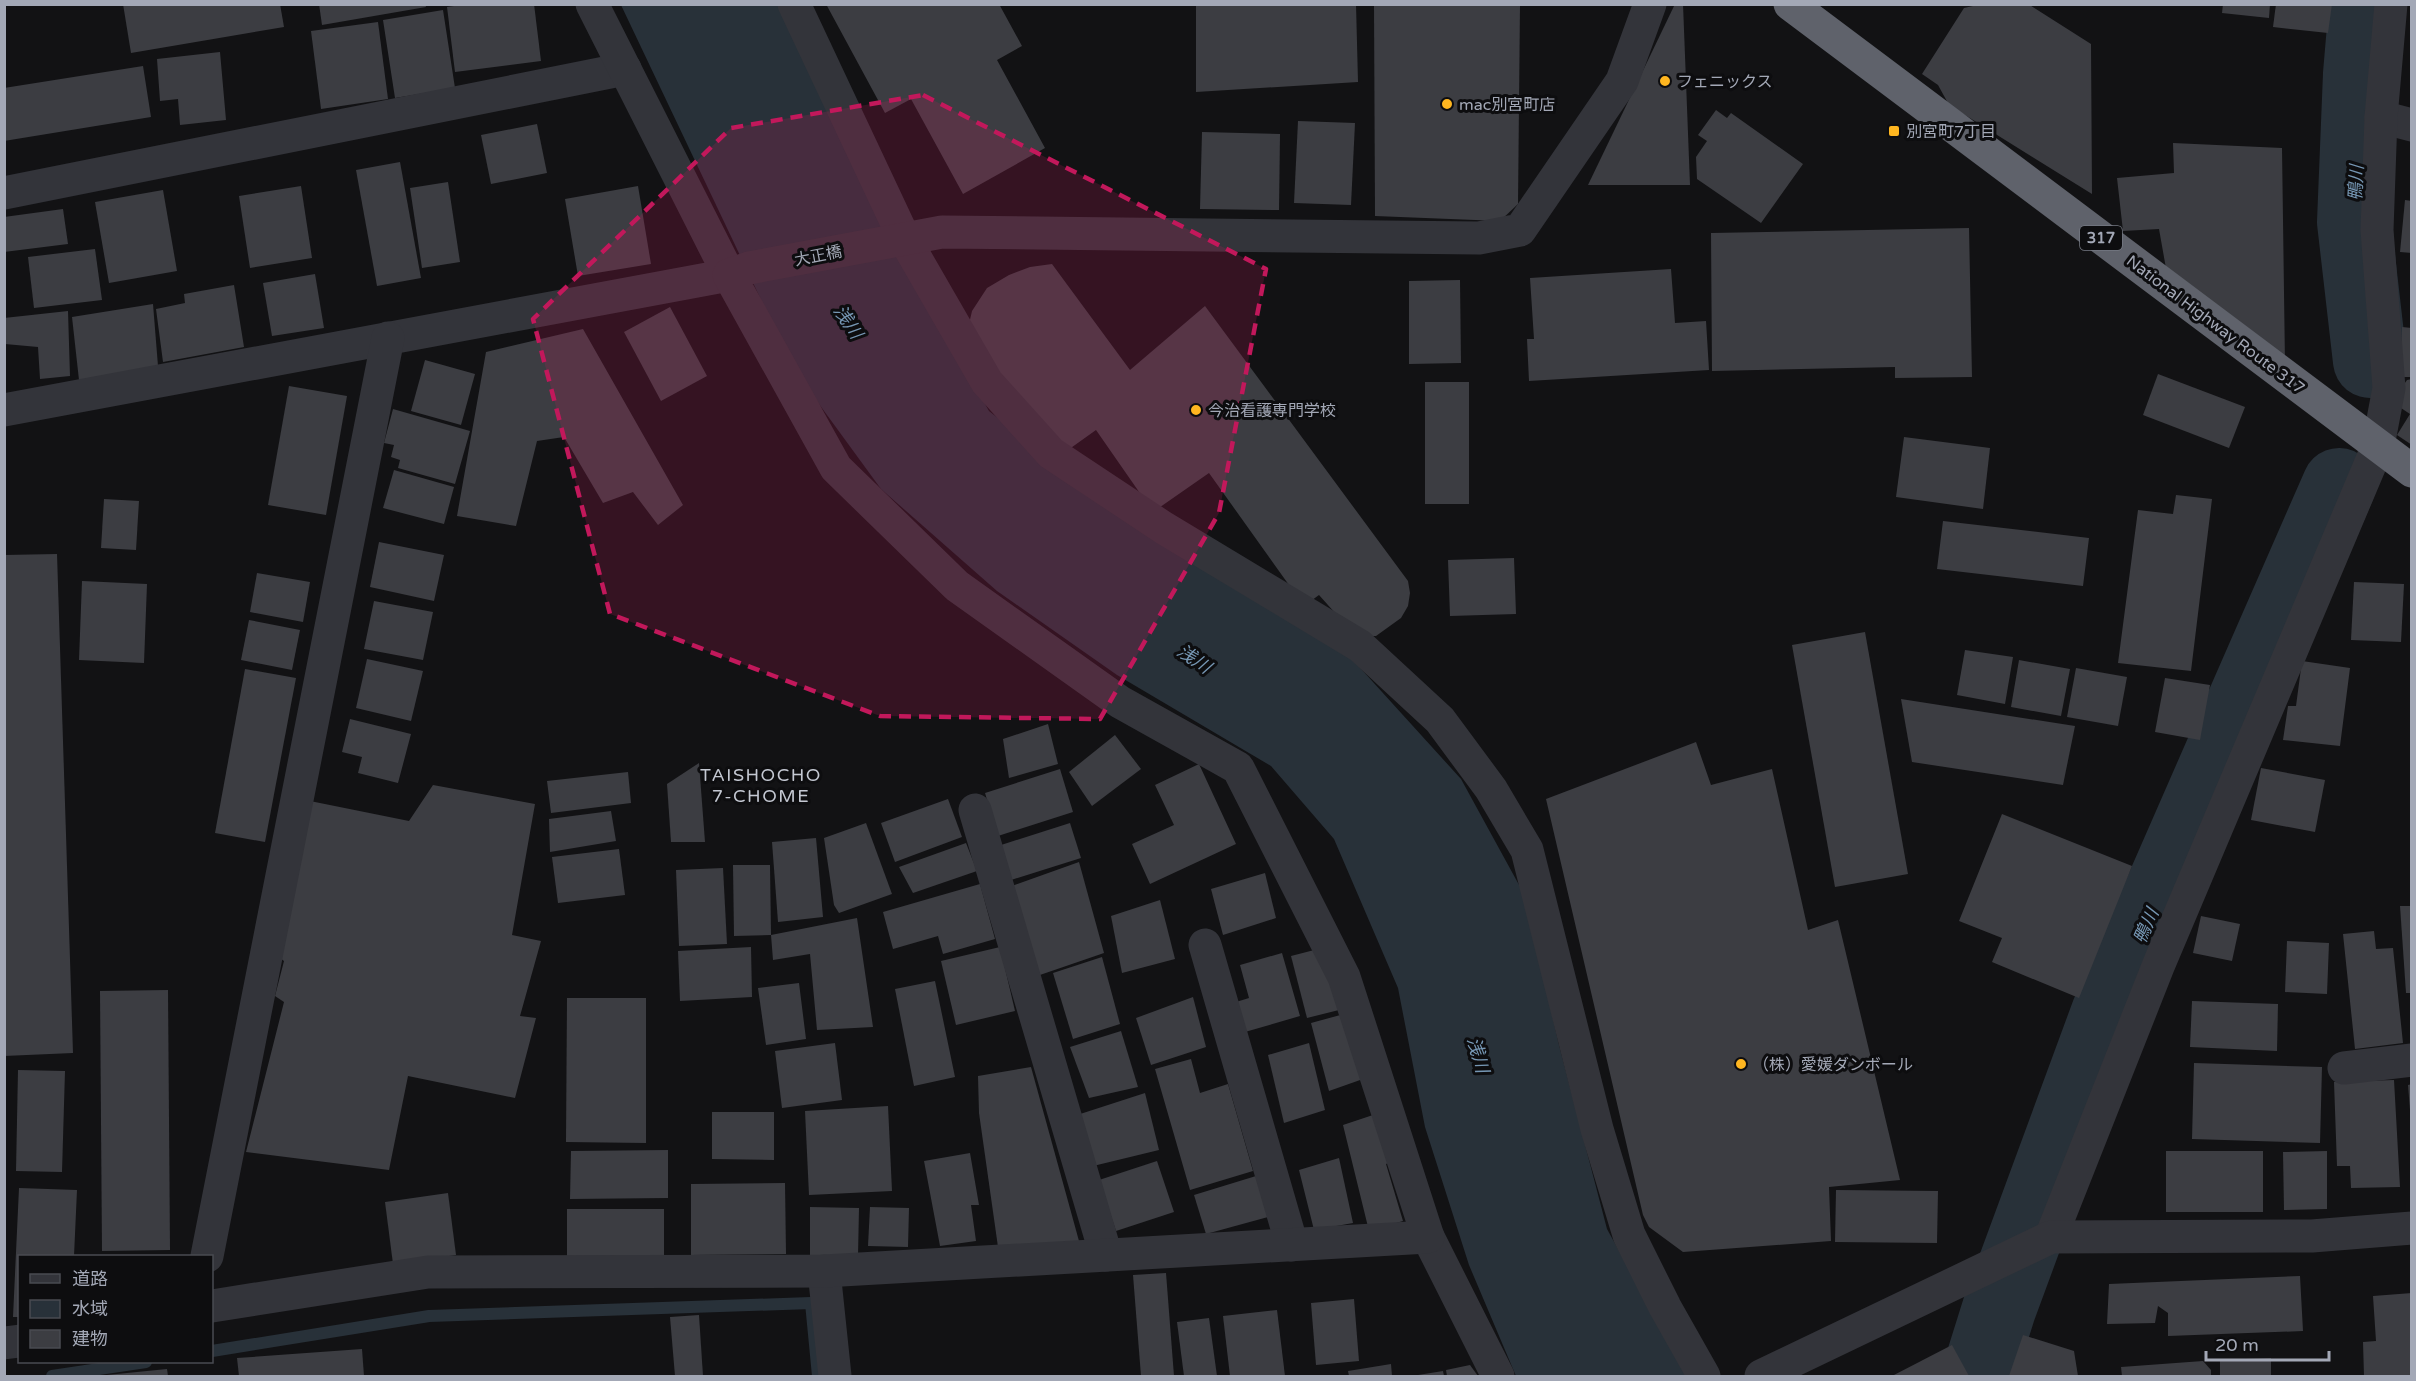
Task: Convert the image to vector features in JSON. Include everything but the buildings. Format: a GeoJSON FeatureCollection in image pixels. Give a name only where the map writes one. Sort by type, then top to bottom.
{"type":"FeatureCollection","features":[{"type":"Feature","properties":{"kind":"highway","name":"National Highway Route 317"},"geometry":{"type":"LineString","coordinates":[[1790,4],[2412,471]]}},
{"type":"Feature","properties":{"kind":"street"},"geometry":{"type":"LineString","coordinates":[[592,4],[625,69],[739,272],[836,468],[957,586],[1120,702],[1238,768],[1344,977],[1428,1237],[1498,1377]]}},
{"type":"Feature","properties":{"kind":"street"},"geometry":{"type":"LineString","coordinates":[[794,4],[895,240],[987,382],[1051,453],[1164,528],[1360,646],[1440,720],[1491,789],[1527,850],[1597,1129],[1629,1235],[1665,1308],[1704,1377]]}},
{"type":"Feature","properties":{"kind":"street","name":"大正橋"},"geometry":{"type":"LineString","coordinates":[[4,410],[388,339],[942,232],[1479,238],[1520,230],[1622,81],[1650,4]]}},
{"type":"Feature","properties":{"kind":"street"},"geometry":{"type":"LineString","coordinates":[[2051,1237],[2159,964],[2378,446],[2389,388],[2377,230],[2396,121],[2391,4]]}},
{"type":"Feature","properties":{"kind":"street"},"geometry":{"type":"LineString","coordinates":[[4,193],[625,69]]}},
{"type":"Feature","properties":{"kind":"street"},"geometry":{"type":"LineString","coordinates":[[207,1255],[388,339]]}},
{"type":"Feature","properties":{"kind":"street"},"geometry":{"type":"LineString","coordinates":[[975,810],[1106,1255]]}},
{"type":"Feature","properties":{"kind":"street"},"geometry":{"type":"LineString","coordinates":[[1205,945],[1292,1245]]}},
{"type":"Feature","properties":{"kind":"street"},"geometry":{"type":"LineString","coordinates":[[2344,1068],[2412,1060]]}},
{"type":"Feature","properties":{"kind":"street"},"geometry":{"type":"LineString","coordinates":[[1761,1377],[2051,1237],[2312,1236],[2412,1228]]}},
{"type":"Feature","properties":{"kind":"street"},"geometry":{"type":"LineString","coordinates":[[213,1306],[428,1272],[824,1271],[1428,1237]]}},
{"type":"Feature","properties":{"kind":"street"},"geometry":{"type":"LineString","coordinates":[[824,1271],[835,1377]]}},
{"type":"Feature","properties":{"kind":"highlighted area"},"geometry":{"type":"Polygon","coordinates":[[[923,95],[1266,269],[1219,513],[1100,719],[880,716],[610,614],[533,319],[731,128],[923,95]]]}},
{"type":"Feature","properties":{"kind":"water","name":"浅川"},"geometry":{"type":"Polygon","coordinates":[[[621,5],[782,5],[913,276],[989,411],[1135,525],[1343,649],[1461,779],[1524,894],[1559,1045],[1607,1229],[1688,1376],[1516,1376],[1469,1265],[1425,1127],[1398,988],[1334,839],[1271,766],[1117,675],[997,591],[881,489],[808,389],[765,308],[621,5]]]}},
{"type":"Feature","properties":{"kind":"waterway","name":"鴨川"},"geometry":{"type":"LineString","coordinates":[[2366,4],[2360,74],[2354,222],[2370,361]]}},
{"type":"Feature","properties":{"kind":"waterway","name":"鴨川"},"geometry":{"type":"LineString","coordinates":[[1978,1376],[1999,1309],[2108,1013],[2339,485]]}},
{"type":"Feature","properties":{"kind":"waterway"},"geometry":{"type":"LineString","coordinates":[[213,1351],[429,1316],[811,1303],[818,1376]]}},
{"type":"Feature","properties":{"kind":"waterway"},"geometry":{"type":"LineString","coordinates":[[52,1376],[139,1363]]}},
{"type":"Feature","properties":{"kind":"place","name":"フェニックス"},"geometry":{"type":"Point","coordinates":[1665,81]}},
{"type":"Feature","properties":{"kind":"place","name":"mac別宮町店"},"geometry":{"type":"Point","coordinates":[1447,104]}},
{"type":"Feature","properties":{"kind":"place","name":"別宮町7丁目"},"geometry":{"type":"Point","coordinates":[1894,131]}},
{"type":"Feature","properties":{"kind":"place","name":"今治看護専門学校"},"geometry":{"type":"Point","coordinates":[1196,410]}},
{"type":"Feature","properties":{"kind":"place","name":"（株）愛媛ダンボール"},"geometry":{"type":"Point","coordinates":[1741,1064]}},
{"type":"Feature","properties":{"kind":"district","name":"TAISHOCHO 7-CHOME"},"geometry":{"type":"Point","coordinates":[761,785]}}]}
